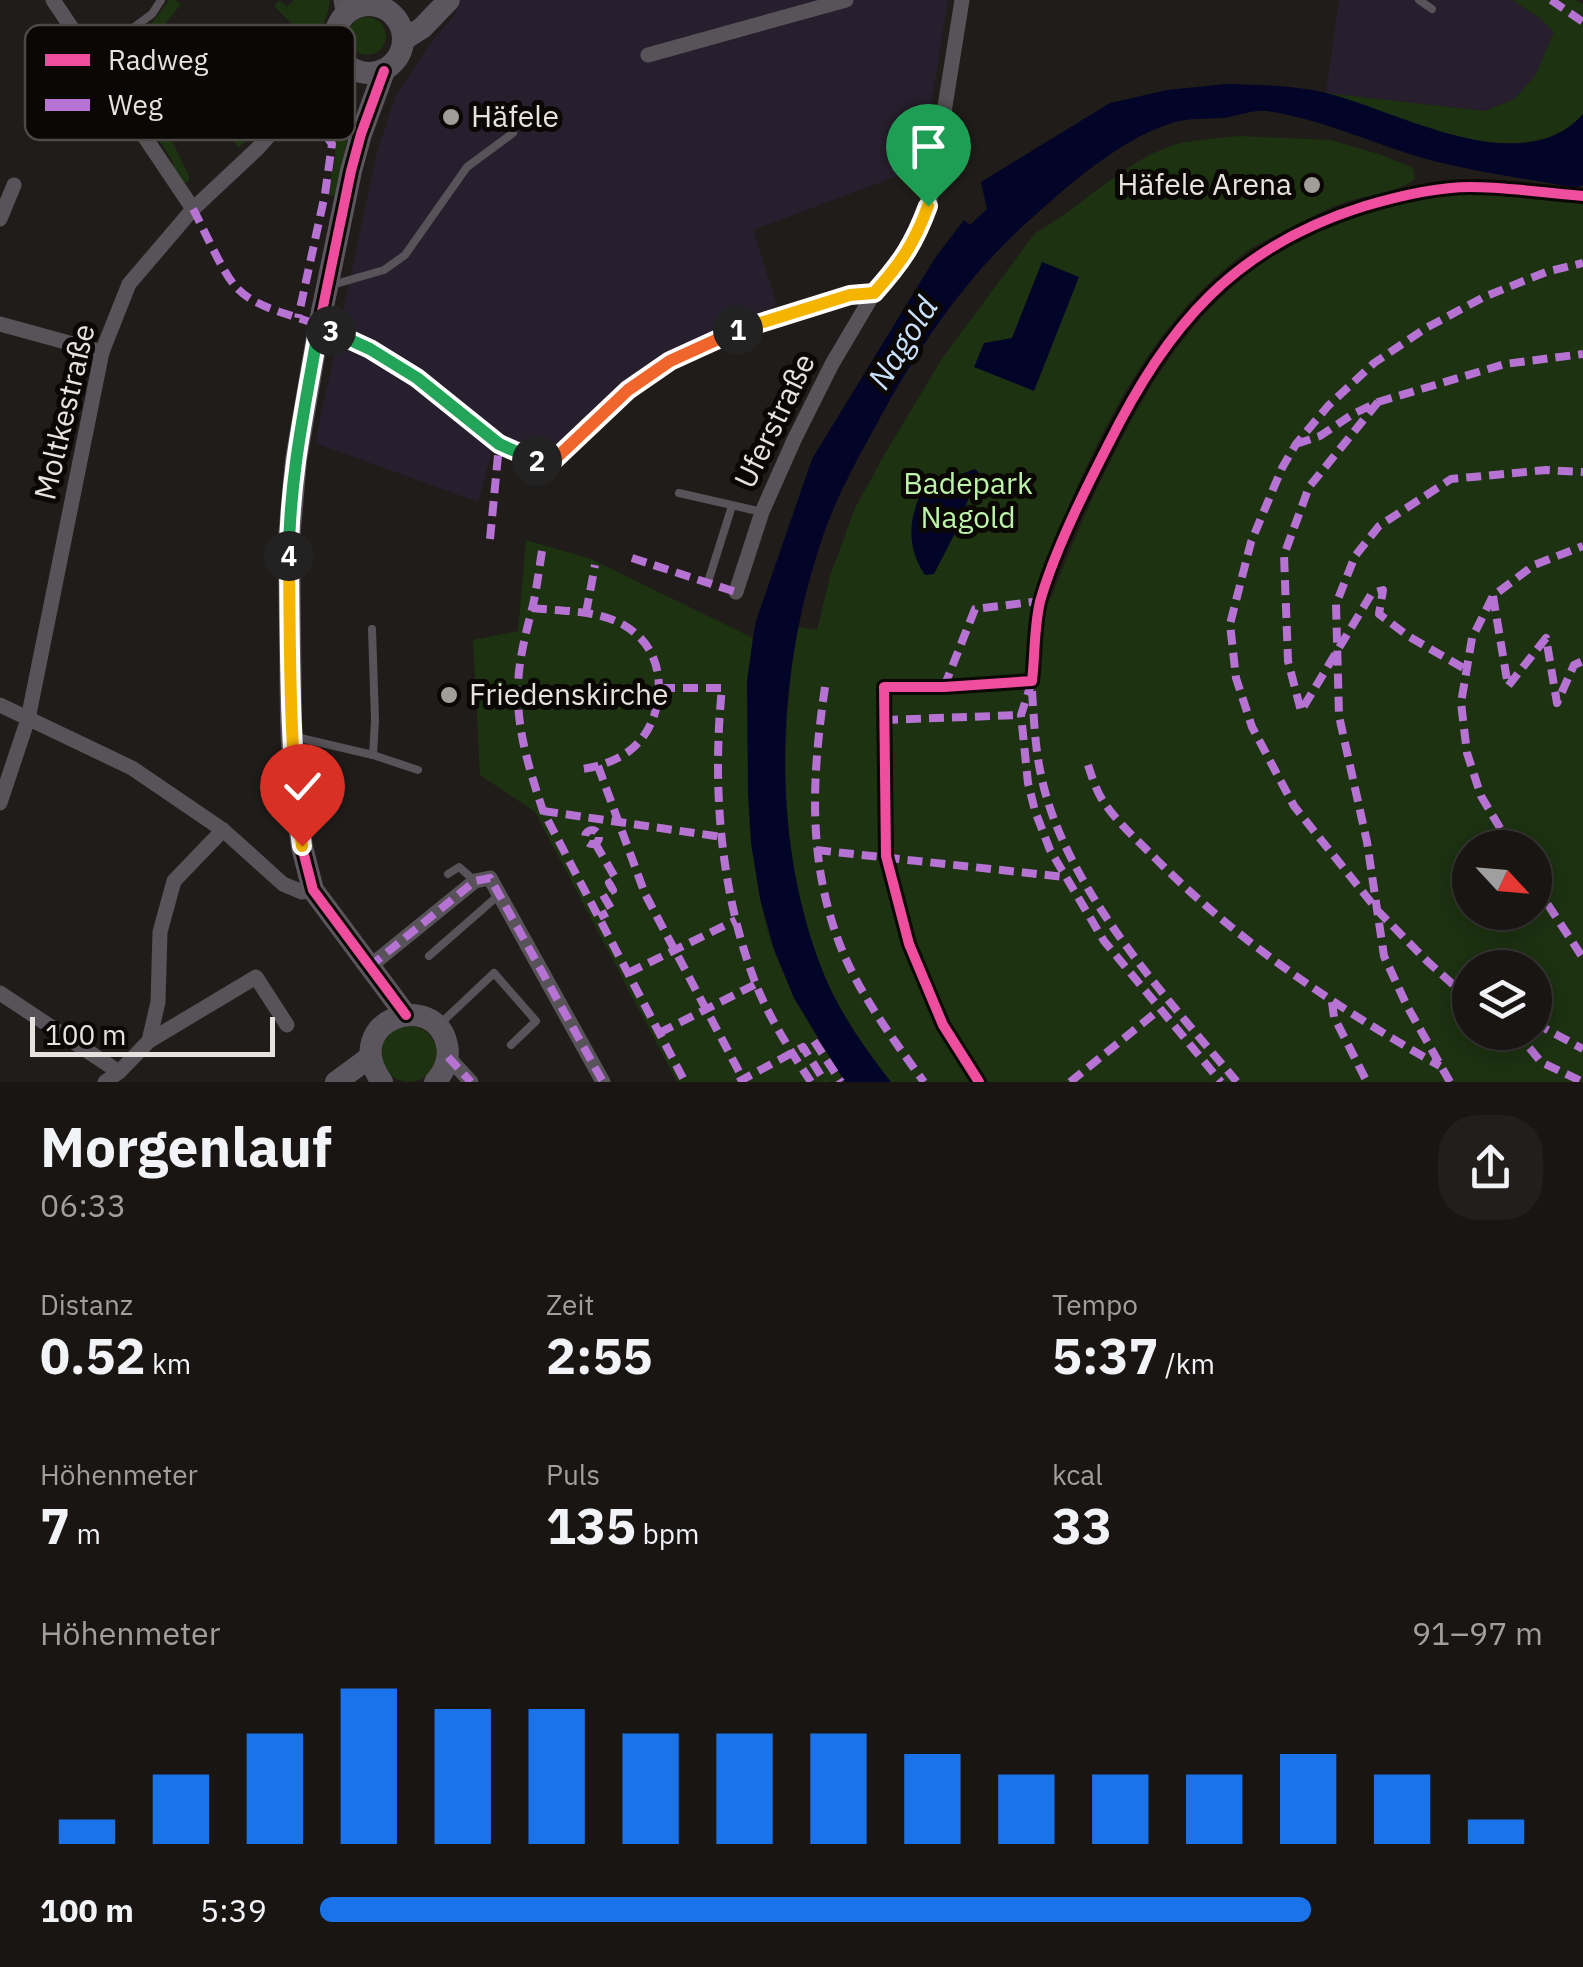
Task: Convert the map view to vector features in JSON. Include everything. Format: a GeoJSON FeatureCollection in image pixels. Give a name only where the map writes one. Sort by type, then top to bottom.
{"type":"FeatureCollection","features":[{"type":"Feature","properties":{"kind":"street"},"geometry":{"type":"LineString","coordinates":[[52,0],[69,25]]}},
{"type":"Feature","properties":{"kind":"street"},"geometry":{"type":"LineString","coordinates":[[648,54],[846,0]]}},
{"type":"Feature","properties":{"kind":"street","name":"Uferstraße"},"geometry":{"type":"LineString","coordinates":[[736,592],[762,512],[832,364],[874,293],[915,241],[928,206],[962,0]]}},
{"type":"Feature","properties":{"kind":"street"},"geometry":{"type":"LineString","coordinates":[[342,8],[377,7],[411,14],[446,3]]}},
{"type":"Feature","properties":{"kind":"street"},"geometry":{"type":"LineString","coordinates":[[403,40],[422,28],[446,3]]}},
{"type":"Feature","properties":{"kind":"street"},"geometry":{"type":"LineString","coordinates":[[377,7],[400,28],[403,40],[397,58],[384,71],[351,172],[296,460],[290,514],[292,736],[294,789],[313,890],[369,967],[396,1018]]}},
{"type":"Feature","properties":{"kind":"street"},"geometry":{"type":"LineString","coordinates":[[355,70],[384,71]]}},
{"type":"Feature","properties":{"kind":"street"},"geometry":{"type":"LineString","coordinates":[[358,72],[362,88],[361,134]]}},
{"type":"Feature","properties":{"kind":"street"},"geometry":{"type":"LineString","coordinates":[[146,140],[193,209]]}},
{"type":"Feature","properties":{"kind":"street","name":"Moltkestraße"},"geometry":{"type":"LineString","coordinates":[[0,802],[28,719],[102,352],[129,284],[193,209],[265,140]]}},
{"type":"Feature","properties":{"kind":"street"},"geometry":{"type":"LineString","coordinates":[[0,219],[14,185]]}},
{"type":"Feature","properties":{"kind":"street"},"geometry":{"type":"LineString","coordinates":[[0,324],[102,352]]}},
{"type":"Feature","properties":{"kind":"street"},"geometry":{"type":"LineString","coordinates":[[1,707],[132,768],[223,830],[282,884],[302,892],[313,890]]}},
{"type":"Feature","properties":{"kind":"street"},"geometry":{"type":"LineString","coordinates":[[149,1042],[158,1002],[160,932],[174,881],[223,830]]}},
{"type":"Feature","properties":{"kind":"street"},"geometry":{"type":"LineString","coordinates":[[369,967],[475,881],[490,878],[603,1082]]}},
{"type":"Feature","properties":{"kind":"street"},"geometry":{"type":"LineString","coordinates":[[0,993],[112,1077],[149,1042],[256,976],[287,1024]]}},
{"type":"Feature","properties":{"kind":"street"},"geometry":{"type":"LineString","coordinates":[[379,1082],[370,1057],[376,1032],[396,1018],[418,1016],[444,1037],[441,1072],[470,1081]]}},
{"type":"Feature","properties":{"kind":"street"},"geometry":{"type":"LineString","coordinates":[[336,1082],[370,1057]]}},
{"type":"Feature","properties":{"kind":"lane"},"geometry":{"type":"LineString","coordinates":[[137,25],[152,14],[161,0]]}},
{"type":"Feature","properties":{"kind":"lane"},"geometry":{"type":"LineString","coordinates":[[1419,0],[1432,9]]}},
{"type":"Feature","properties":{"kind":"lane"},"geometry":{"type":"LineString","coordinates":[[326,287],[384,270],[406,254],[467,166],[514,133]]}},
{"type":"Feature","properties":{"kind":"lane"},"geometry":{"type":"LineString","coordinates":[[1032,681],[1040,601],[1088,486],[1167,342],[1221,284],[1265,249],[1300,230],[1384,200],[1468,187],[1583,196]]}},
{"type":"Feature","properties":{"kind":"lane"},"geometry":{"type":"LineString","coordinates":[[319,326],[370,349],[417,378],[499,444],[536,460],[552,462],[628,390],[670,361],[723,335],[761,322],[850,295],[874,293]]}},
{"type":"Feature","properties":{"kind":"lane"},"geometry":{"type":"LineString","coordinates":[[678,493],[762,512]]}},
{"type":"Feature","properties":{"kind":"lane"},"geometry":{"type":"LineString","coordinates":[[708,582],[732,506]]}},
{"type":"Feature","properties":{"kind":"lane"},"geometry":{"type":"LineString","coordinates":[[372,629],[373,755]]}},
{"type":"Feature","properties":{"kind":"lane"},"geometry":{"type":"LineString","coordinates":[[292,736],[418,770]]}},
{"type":"Feature","properties":{"kind":"lane"},"geometry":{"type":"LineString","coordinates":[[448,874],[460,867],[475,881]]}},
{"type":"Feature","properties":{"kind":"lane"},"geometry":{"type":"LineString","coordinates":[[429,956],[500,894]]}},
{"type":"Feature","properties":{"kind":"lane"},"geometry":{"type":"LineString","coordinates":[[436,1027],[494,973],[536,1021],[511,1045]]}},
{"type":"Feature","properties":{"kind":"shaded area"},"geometry":{"type":"Polygon","coordinates":[[[450,0],[948,0],[921,167],[753,230],[777,305],[692,345],[629,385],[551,456],[529,455],[496,437],[478,502],[315,443],[377,152],[395,97],[428,46],[457,12],[450,0]]]}},
{"type":"Feature","properties":{"kind":"shaded area"},"geometry":{"type":"Polygon","coordinates":[[[1339,0],[1521,0],[1555,32],[1536,76],[1514,99],[1485,111],[1326,93],[1339,0]]]}},
{"type":"Feature","properties":{"kind":"green space"},"geometry":{"type":"Polygon","coordinates":[[[169,0],[181,4],[164,25],[144,25],[151,24],[169,0]]]}},
{"type":"Feature","properties":{"kind":"green space"},"geometry":{"type":"Polygon","coordinates":[[[279,0],[287,7],[294,0],[330,0],[322,25],[293,25],[274,6],[279,0]]]}},
{"type":"Feature","properties":{"kind":"green space"},"geometry":{"type":"Polygon","coordinates":[[[1512,0],[1576,0],[1583,4],[1583,114],[1558,133],[1528,142],[1458,137],[1326,93],[1485,111],[1514,99],[1535,76],[1554,32],[1512,0]]]}},
{"type":"Feature","properties":{"kind":"green space"},"geometry":{"type":"Polygon","coordinates":[[[367,17],[384,29],[386,36],[380,49],[367,55],[355,50],[354,23],[367,17]]]}},
{"type":"Feature","properties":{"kind":"green space","name":"Badepark Nagold"},"geometry":{"type":"Polygon","coordinates":[[[1239,136],[1331,140],[1413,168],[1415,179],[1399,188],[1337,205],[1255,246],[1192,300],[1162,337],[1110,418],[1069,506],[1035,593],[1051,598],[1106,470],[1160,372],[1214,304],[1245,276],[1280,251],[1320,231],[1416,201],[1483,194],[1583,201],[1583,1082],[891,1082],[855,1032],[826,979],[799,894],[787,805],[787,715],[798,627],[817,630],[830,576],[855,508],[943,357],[1035,233],[1150,155],[1185,142],[1239,136]]]}},
{"type":"Feature","properties":{"kind":"green space"},"geometry":{"type":"Polygon","coordinates":[[[159,140],[172,140],[189,181],[185,183],[171,173],[173,162],[159,140]]]}},
{"type":"Feature","properties":{"kind":"green space"},"geometry":{"type":"Polygon","coordinates":[[[334,140],[347,140],[335,196],[327,195],[334,140]]]}},
{"type":"Feature","properties":{"kind":"green space"},"geometry":{"type":"Polygon","coordinates":[[[526,540],[591,559],[753,638],[750,793],[762,908],[790,987],[845,1082],[677,1082],[535,812],[480,775],[473,640],[518,631],[526,540]]]}},
{"type":"Feature","properties":{"kind":"green space"},"geometry":{"type":"Polygon","coordinates":[[[409,1026],[429,1034],[437,1054],[429,1074],[409,1082],[389,1074],[381,1054],[389,1034],[409,1026]]]}},
{"type":"Feature","properties":{"kind":"water","name":"Nagold"},"geometry":{"type":"Polygon","coordinates":[[[1226,84],[1326,93],[1422,126],[1494,143],[1527,143],[1557,134],[1583,114],[1583,185],[1575,188],[1442,163],[1327,125],[1267,111],[1181,121],[1134,140],[1075,181],[1001,247],[962,292],[910,366],[842,491],[823,536],[795,645],[785,757],[794,870],[807,924],[831,991],[891,1082],[845,1082],[794,998],[774,949],[760,898],[748,793],[747,681],[756,621],[812,459],[935,258],[964,220],[970,225],[987,209],[981,182],[1110,103],[1167,90],[1226,84]]]}},
{"type":"Feature","properties":{"kind":"water"},"geometry":{"type":"Polygon","coordinates":[[[1042,262],[1079,277],[1034,391],[974,367],[984,343],[1012,338],[1042,262]]]}},
{"type":"Feature","properties":{"kind":"water"},"geometry":{"type":"Polygon","coordinates":[[[975,469],[979,473],[954,535],[934,574],[925,575],[911,535],[921,493],[928,495],[947,479],[975,469]]]}},
{"type":"Feature","properties":{"kind":"marked path"},"geometry":{"type":"LineString","coordinates":[[1551,0],[1583,22]]}},
{"type":"Feature","properties":{"kind":"marked path"},"geometry":{"type":"LineString","coordinates":[[298,318],[325,194],[332,144],[329,140]]}},
{"type":"Feature","properties":{"kind":"marked path"},"geometry":{"type":"LineString","coordinates":[[193,209],[219,261],[243,294],[310,322]]}},
{"type":"Feature","properties":{"kind":"marked path"},"geometry":{"type":"LineString","coordinates":[[1452,984],[1378,911],[1294,806],[1252,727],[1236,678],[1230,624],[1251,542],[1282,468],[1296,444],[1328,406],[1374,363],[1426,328],[1484,297],[1546,272],[1583,263]]}},
{"type":"Feature","properties":{"kind":"marked path"},"geometry":{"type":"LineString","coordinates":[[1296,444],[1320,436],[1378,402],[1505,364],[1583,354]]}},
{"type":"Feature","properties":{"kind":"marked path"},"geometry":{"type":"LineString","coordinates":[[1378,402],[1309,487],[1284,555],[1288,661],[1301,711],[1372,593],[1383,590],[1379,614],[1465,669]]}},
{"type":"Feature","properties":{"kind":"marked path"},"geometry":{"type":"LineString","coordinates":[[490,539],[499,445]]}},
{"type":"Feature","properties":{"kind":"marked path"},"geometry":{"type":"LineString","coordinates":[[1450,1082],[1384,956],[1367,842],[1339,716],[1336,604],[1355,556],[1379,526],[1451,479],[1546,470],[1583,472]]}},
{"type":"Feature","properties":{"kind":"marked path"},"geometry":{"type":"LineString","coordinates":[[1501,830],[1481,796],[1467,753],[1461,703],[1472,638],[1493,596],[1534,565],[1583,546]]}},
{"type":"Feature","properties":{"kind":"marked path"},"geometry":{"type":"LineString","coordinates":[[542,551],[518,679],[518,706],[529,766],[543,811],[685,1082]]}},
{"type":"Feature","properties":{"kind":"marked path"},"geometry":{"type":"LineString","coordinates":[[632,558],[736,592]]}},
{"type":"Feature","properties":{"kind":"marked path"},"geometry":{"type":"LineString","coordinates":[[586,613],[595,565]]}},
{"type":"Feature","properties":{"kind":"marked path"},"geometry":{"type":"LineString","coordinates":[[1493,596],[1508,686],[1546,638],[1557,703],[1574,665],[1583,661]]}},
{"type":"Feature","properties":{"kind":"marked path"},"geometry":{"type":"LineString","coordinates":[[944,687],[975,609],[1040,601]]}},
{"type":"Feature","properties":{"kind":"marked path"},"geometry":{"type":"LineString","coordinates":[[532,608],[586,613],[624,625],[647,646],[655,661],[659,695],[648,729],[625,754],[582,769]]}},
{"type":"Feature","properties":{"kind":"marked path"},"geometry":{"type":"LineString","coordinates":[[1032,681],[1021,715],[1028,783],[1050,850],[1104,941],[1221,1082]]}},
{"type":"Feature","properties":{"kind":"marked path"},"geometry":{"type":"LineString","coordinates":[[825,687],[815,817],[829,913],[857,981],[924,1082]]}},
{"type":"Feature","properties":{"kind":"marked path"},"geometry":{"type":"LineString","coordinates":[[660,688],[722,688],[719,800],[734,911],[761,995],[811,1082]]}},
{"type":"Feature","properties":{"kind":"marked path"},"geometry":{"type":"LineString","coordinates":[[1032,691],[1041,775],[1071,858],[1094,899],[1149,977],[1237,1082]]}},
{"type":"Feature","properties":{"kind":"marked path"},"geometry":{"type":"LineString","coordinates":[[883,720],[1021,715]]}},
{"type":"Feature","properties":{"kind":"marked path"},"geometry":{"type":"LineString","coordinates":[[1088,765],[1114,816],[1220,918],[1326,997],[1440,1066]]}},
{"type":"Feature","properties":{"kind":"marked path"},"geometry":{"type":"LineString","coordinates":[[598,766],[645,894],[743,1079]]}},
{"type":"Feature","properties":{"kind":"marked path"},"geometry":{"type":"LineString","coordinates":[[543,811],[722,837]]}},
{"type":"Feature","properties":{"kind":"marked path"},"geometry":{"type":"LineString","coordinates":[[592,830],[599,837],[592,844],[585,837],[592,830]]}},
{"type":"Feature","properties":{"kind":"marked path"},"geometry":{"type":"LineString","coordinates":[[595,843],[616,879],[609,883],[613,890],[603,895],[612,910],[599,917]]}},
{"type":"Feature","properties":{"kind":"marked path"},"geometry":{"type":"LineString","coordinates":[[816,850],[1065,877]]}},
{"type":"Feature","properties":{"kind":"marked path"},"geometry":{"type":"LineString","coordinates":[[369,967],[475,881],[490,878],[603,1082]]}},
{"type":"Feature","properties":{"kind":"marked path"},"geometry":{"type":"LineString","coordinates":[[1552,911],[1583,958]]}},
{"type":"Feature","properties":{"kind":"marked path"},"geometry":{"type":"LineString","coordinates":[[628,973],[736,920]]}},
{"type":"Feature","properties":{"kind":"marked path"},"geometry":{"type":"LineString","coordinates":[[659,1033],[756,984]]}},
{"type":"Feature","properties":{"kind":"marked path"},"geometry":{"type":"LineString","coordinates":[[1332,1002],[1334,1017],[1367,1082]]}},
{"type":"Feature","properties":{"kind":"marked path"},"geometry":{"type":"LineString","coordinates":[[1070,1082],[1159,1010]]}},
{"type":"Feature","properties":{"kind":"marked path"},"geometry":{"type":"LineString","coordinates":[[1552,1032],[1583,1049]]}},
{"type":"Feature","properties":{"kind":"marked path"},"geometry":{"type":"LineString","coordinates":[[814,1041],[841,1082]]}},
{"type":"Feature","properties":{"kind":"marked path"},"geometry":{"type":"LineString","coordinates":[[738,1082],[803,1047],[825,1082]]}},
{"type":"Feature","properties":{"kind":"marked path"},"geometry":{"type":"LineString","coordinates":[[1531,1050],[1541,1062],[1583,1082]]}},
{"type":"Feature","properties":{"kind":"marked path"},"geometry":{"type":"LineString","coordinates":[[448,1057],[471,1082]]}},
{"type":"Feature","properties":{"kind":"cycle path"},"geometry":{"type":"LineString","coordinates":[[384,71],[351,171],[296,460],[289,539],[291,721],[294,789],[313,890],[406,1015]]}},
{"type":"Feature","properties":{"kind":"cycle path"},"geometry":{"type":"LineString","coordinates":[[979,1082],[943,1025],[909,944],[886,856],[884,687],[1032,681],[1041,598],[1062,540],[1099,463],[1131,402],[1181,327],[1241,268],[1319,223],[1417,193],[1484,187],[1583,196]]}},
{"type":"Feature","properties":{"kind":"place","name":"Häfele"},"geometry":{"type":"Point","coordinates":[451,117]}},
{"type":"Feature","properties":{"kind":"place","name":"Häfele Arena"},"geometry":{"type":"Point","coordinates":[1312,185]}},
{"type":"Feature","properties":{"kind":"place","name":"Friedenskirche"},"geometry":{"type":"Point","coordinates":[449,695]}},
{"type":"Feature","properties":{"kind":"route"},"geometry":{"type":"LineString","coordinates":[[302,846],[291,721],[289,539],[296,460],[319,326],[370,349],[417,378],[499,444],[536,460],[552,462],[628,390],[670,361],[723,335],[761,322],[850,295],[874,293],[915,241],[928,206]]}}]}
